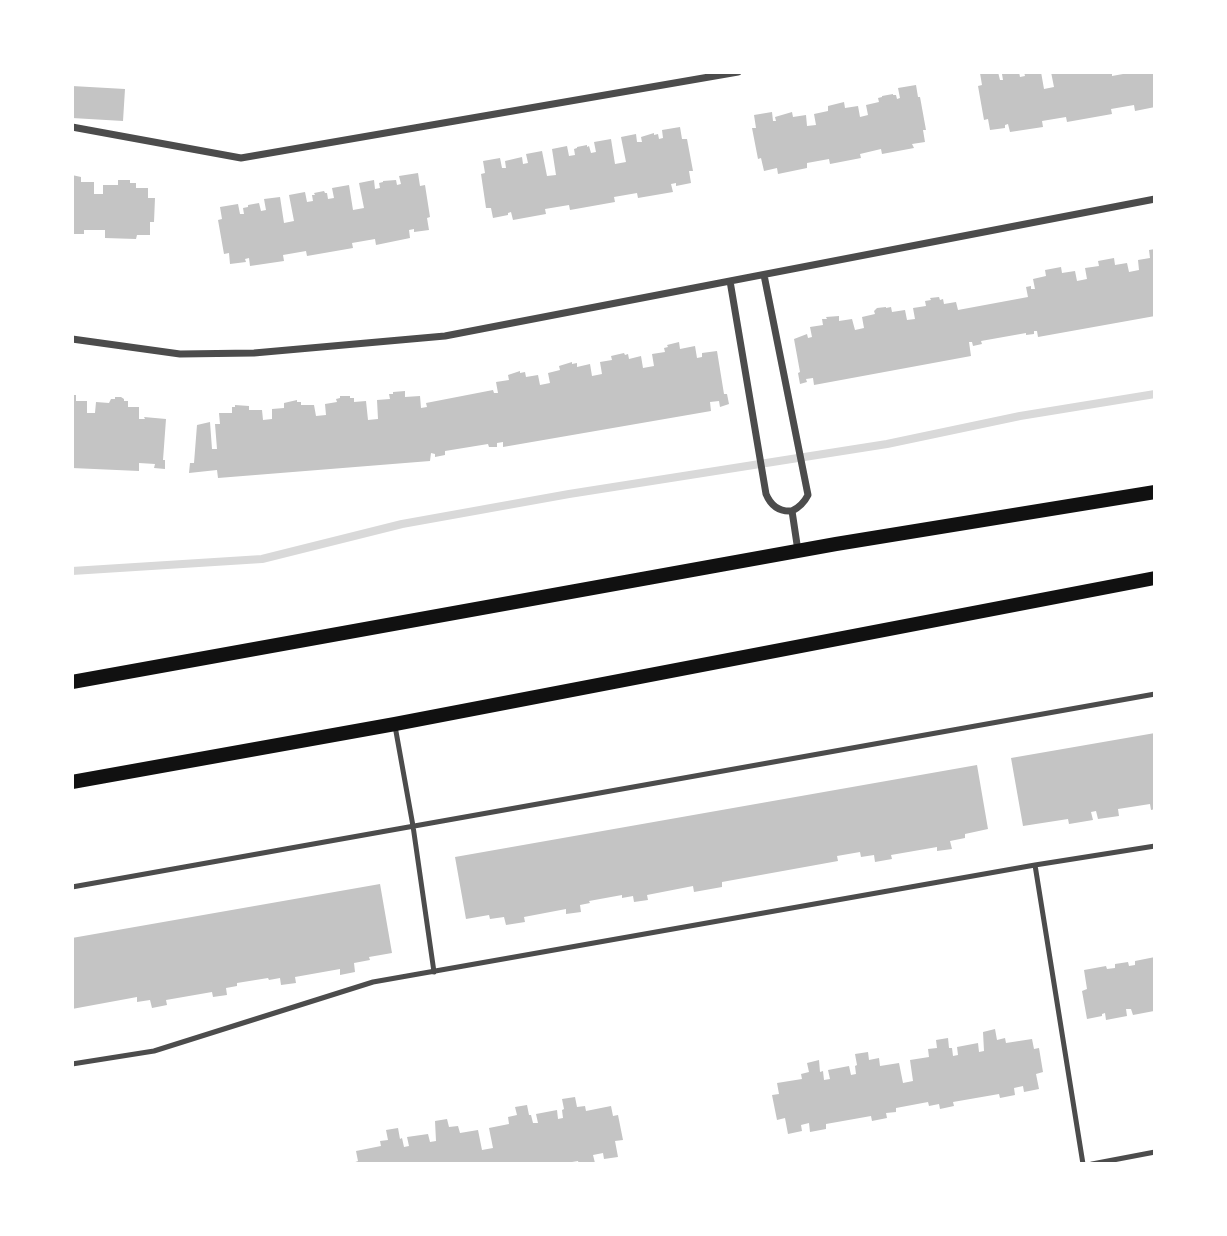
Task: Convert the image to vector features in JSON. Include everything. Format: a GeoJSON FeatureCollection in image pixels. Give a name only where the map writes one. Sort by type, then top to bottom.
{"type":"FeatureCollection","features":[{"type":"Feature","properties":{"kind":"main road"},"geometry":{"type":"LineString","coordinates":[[72,682],[798,551],[1155,492]]}},
{"type":"Feature","properties":{"kind":"main road"},"geometry":{"type":"LineString","coordinates":[[72,782],[395,724],[1155,578]]}},
{"type":"Feature","properties":{"kind":"street"},"geometry":{"type":"LineString","coordinates":[[72,127],[241,158],[738,72]]}},
{"type":"Feature","properties":{"kind":"street"},"geometry":{"type":"LineString","coordinates":[[72,340],[180,354],[254,354],[445,336],[1155,199]]}},
{"type":"Feature","properties":{"kind":"street"},"geometry":{"type":"LineString","coordinates":[[730,281],[766,494],[774,507],[792,511],[805,502],[808,495],[764,275]]}},
{"type":"Feature","properties":{"kind":"street"},"geometry":{"type":"LineString","coordinates":[[792,511],[798,551]]}},
{"type":"Feature","properties":{"kind":"lane"},"geometry":{"type":"LineString","coordinates":[[72,887],[1155,694]]}},
{"type":"Feature","properties":{"kind":"lane"},"geometry":{"type":"LineString","coordinates":[[395,724],[433,972]]}},
{"type":"Feature","properties":{"kind":"lane"},"geometry":{"type":"LineString","coordinates":[[72,1064],[154,1051],[373,982],[1155,846]]}},
{"type":"Feature","properties":{"kind":"lane"},"geometry":{"type":"LineString","coordinates":[[1035,865],[1083,1164]]}},
{"type":"Feature","properties":{"kind":"lane"},"geometry":{"type":"LineString","coordinates":[[1092,1164],[1155,1152]]}},
{"type":"Feature","properties":{"kind":"building"},"geometry":{"type":"Polygon","coordinates":[[[998,72],[1000,80],[1003,80],[1002,74],[1007,72],[1019,72],[1020,77],[1025,76],[1024,72],[1041,72],[1044,89],[1054,87],[1051,72],[1112,72],[1112,76],[1123,74],[1122,72],[1155,72],[1155,107],[1135,111],[1134,105],[1111,109],[1112,114],[1067,122],[1066,117],[1042,121],[1043,127],[1010,132],[1008,124],[1005,128],[990,130],[988,119],[984,120],[978,86],[982,85],[980,73],[998,72]]]}},
{"type":"Feature","properties":{"kind":"building"},"geometry":{"type":"Polygon","coordinates":[[[916,85],[926,130],[923,130],[925,142],[912,144],[914,148],[882,154],[881,149],[860,154],[861,158],[830,164],[829,159],[807,163],[807,168],[778,174],[777,168],[764,171],[761,158],[758,159],[752,128],[756,128],[754,115],[772,112],[773,121],[776,121],[775,117],[792,112],[793,117],[806,115],[807,126],[816,125],[814,114],[828,111],[828,106],[844,102],[845,108],[858,106],[860,117],[868,115],[866,105],[879,102],[878,98],[893,94],[897,99],[900,98],[898,88],[916,85]]]}},
{"type":"Feature","properties":{"kind":"building"},"geometry":{"type":"Polygon","coordinates":[[[72,86],[125,89],[123,121],[72,118],[72,86]]]}},
{"type":"Feature","properties":{"kind":"building"},"geometry":{"type":"Polygon","coordinates":[[[680,127],[682,139],[687,139],[693,171],[689,171],[691,183],[676,186],[676,183],[671,184],[673,192],[638,198],[637,193],[614,197],[615,202],[570,210],[569,205],[545,209],[546,214],[513,220],[511,212],[493,218],[491,208],[486,208],[481,174],[485,173],[483,161],[500,158],[502,168],[506,168],[505,161],[522,157],[523,164],[528,163],[526,154],[542,151],[547,176],[556,175],[552,149],[567,146],[569,156],[575,155],[574,149],[577,147],[587,145],[591,153],[596,152],[594,142],[611,139],[615,164],[626,162],[621,137],[636,134],[637,142],[642,142],[641,137],[654,133],[658,134],[659,139],[663,138],[662,130],[680,127]]]}},
{"type":"Feature","properties":{"kind":"building"},"geometry":{"type":"Polygon","coordinates":[[[418,173],[420,186],[425,185],[430,217],[427,218],[429,230],[409,230],[410,238],[376,245],[375,239],[352,243],[353,248],[307,256],[306,251],[283,255],[284,261],[250,266],[249,258],[245,259],[246,262],[230,264],[229,253],[224,254],[218,220],[222,219],[220,207],[238,204],[240,214],[244,214],[243,208],[248,205],[259,203],[261,211],[266,210],[264,199],[280,197],[284,223],[294,221],[289,195],[305,192],[307,202],[313,201],[314,193],[324,191],[328,199],[334,198],[332,188],[349,185],[353,210],[364,208],[359,183],[374,180],[375,189],[380,188],[379,183],[383,181],[396,180],[397,185],[401,184],[399,176],[418,173]]]}},
{"type":"Feature","properties":{"kind":"building"},"geometry":{"type":"Polygon","coordinates":[[[72,175],[81,177],[81,182],[94,182],[94,194],[103,194],[103,185],[118,185],[118,180],[130,180],[130,183],[136,183],[136,188],[148,188],[148,198],[155,198],[154,222],[150,222],[150,235],[137,235],[136,239],[105,238],[105,230],[84,230],[84,234],[72,234],[72,175]]]}},
{"type":"Feature","properties":{"kind":"building"},"geometry":{"type":"Polygon","coordinates":[[[1155,249],[1155,316],[1038,337],[1037,331],[1034,331],[1034,334],[981,341],[982,344],[973,346],[972,342],[969,342],[971,356],[814,385],[813,378],[806,379],[807,382],[800,384],[794,339],[807,334],[808,338],[812,337],[810,327],[823,325],[822,319],[827,319],[826,317],[839,316],[839,321],[852,319],[855,330],[864,328],[862,317],[875,314],[877,308],[891,307],[892,312],[905,310],[907,320],[915,319],[913,308],[926,306],[925,301],[931,300],[930,298],[939,297],[944,304],[956,302],[958,310],[1028,297],[1026,287],[1035,289],[1033,279],[1046,276],[1045,270],[1061,267],[1062,273],[1075,271],[1077,281],[1087,279],[1085,268],[1099,266],[1098,261],[1114,258],[1115,265],[1127,263],[1129,272],[1139,270],[1138,260],[1150,258],[1149,250],[1155,249]]]}},
{"type":"Feature","properties":{"kind":"building"},"geometry":{"type":"Polygon","coordinates":[[[679,342],[680,349],[695,346],[697,358],[702,357],[702,353],[717,351],[724,394],[727,394],[729,404],[720,407],[719,401],[710,402],[711,411],[503,447],[503,442],[497,443],[497,447],[489,447],[488,444],[445,451],[445,455],[435,457],[435,454],[431,453],[430,461],[218,478],[217,470],[189,473],[190,463],[194,463],[197,425],[210,422],[212,449],[217,449],[215,424],[220,424],[219,413],[232,413],[232,407],[235,405],[249,406],[249,410],[262,410],[263,420],[272,419],[272,409],[284,408],[284,403],[297,400],[301,405],[314,405],[316,416],[326,415],[325,404],[337,402],[336,399],[340,396],[350,396],[354,398],[354,402],[366,401],[368,420],[378,419],[377,400],[390,399],[389,394],[393,392],[405,391],[405,397],[420,396],[421,408],[427,407],[426,403],[493,390],[498,393],[496,382],[509,380],[508,375],[520,371],[525,372],[526,377],[538,375],[540,385],[550,383],[548,373],[560,370],[559,366],[572,362],[577,363],[577,367],[590,364],[592,376],[602,374],[600,362],[612,360],[611,356],[624,353],[628,354],[629,359],[641,356],[643,368],[654,366],[652,354],[665,352],[667,345],[679,342]]]}},
{"type":"Feature","properties":{"kind":"building"},"geometry":{"type":"Polygon","coordinates":[[[72,395],[76,395],[76,401],[87,401],[87,413],[95,413],[96,402],[109,403],[115,397],[121,397],[128,401],[128,407],[139,407],[139,419],[166,419],[163,460],[165,469],[154,468],[155,464],[139,463],[139,471],[72,468],[72,395]]]}},
{"type":"Feature","properties":{"kind":"building"},"geometry":{"type":"Polygon","coordinates":[[[1155,733],[1155,809],[1151,810],[1150,804],[1118,809],[1119,816],[1098,819],[1096,811],[1091,812],[1093,820],[1069,824],[1068,819],[1023,826],[1011,758],[1155,733]]]}},
{"type":"Feature","properties":{"kind":"building"},"geometry":{"type":"Polygon","coordinates":[[[977,765],[988,829],[965,834],[965,838],[950,841],[952,849],[937,851],[937,847],[891,855],[892,859],[875,862],[874,855],[861,857],[860,852],[837,856],[838,861],[722,882],[722,887],[694,892],[693,886],[647,895],[648,900],[634,902],[633,896],[622,898],[622,895],[589,901],[590,903],[580,905],[581,912],[566,914],[566,909],[524,917],[525,922],[506,925],[504,917],[490,919],[489,915],[466,919],[455,857],[977,765]]]}},
{"type":"Feature","properties":{"kind":"building"},"geometry":{"type":"Polygon","coordinates":[[[380,884],[392,953],[354,963],[355,972],[340,975],[340,969],[295,977],[296,983],[281,985],[280,978],[237,983],[237,986],[226,988],[227,995],[213,997],[212,992],[166,1000],[167,1005],[152,1008],[150,1000],[137,1002],[137,997],[72,1009],[72,938],[380,884]]]}},
{"type":"Feature","properties":{"kind":"building"},"geometry":{"type":"Polygon","coordinates":[[[1155,957],[1154,1011],[1133,1015],[1131,1009],[1126,1009],[1127,1016],[1106,1020],[1105,1013],[1087,1019],[1082,991],[1087,989],[1084,970],[1106,966],[1107,969],[1115,968],[1115,964],[1128,962],[1129,966],[1135,965],[1135,961],[1155,957]]]}},
{"type":"Feature","properties":{"kind":"building"},"geometry":{"type":"Polygon","coordinates":[[[995,1029],[997,1040],[1005,1038],[1006,1043],[1032,1039],[1034,1049],[1039,1048],[1043,1072],[1036,1074],[1039,1089],[1024,1092],[1023,1086],[1014,1088],[1015,1095],[1000,1098],[999,1094],[953,1102],[954,1106],[940,1109],[939,1104],[929,1106],[928,1102],[896,1108],[896,1112],[886,1113],[887,1118],[872,1121],[871,1116],[826,1124],[826,1129],[810,1132],[809,1123],[801,1125],[802,1131],[788,1134],[785,1118],[777,1120],[772,1095],[779,1094],[777,1083],[802,1079],[801,1074],[809,1072],[807,1063],[819,1060],[824,1080],[830,1079],[828,1070],[849,1066],[851,1075],[856,1074],[855,1054],[868,1052],[869,1060],[879,1058],[880,1066],[899,1063],[903,1083],[913,1081],[910,1060],[929,1057],[928,1049],[937,1048],[936,1040],[948,1038],[953,1056],[958,1055],[957,1047],[978,1043],[979,1052],[984,1051],[983,1032],[995,1029]]]}},
{"type":"Feature","properties":{"kind":"building"},"geometry":{"type":"Polygon","coordinates":[[[575,1097],[577,1107],[585,1106],[586,1111],[611,1106],[613,1116],[618,1115],[623,1140],[615,1141],[618,1157],[604,1159],[603,1153],[593,1155],[595,1163],[585,1164],[579,1164],[578,1161],[560,1164],[350,1164],[358,1161],[356,1151],[381,1146],[380,1141],[388,1140],[386,1130],[398,1128],[404,1147],[409,1146],[407,1137],[428,1134],[430,1142],[436,1141],[435,1121],[447,1119],[449,1127],[458,1126],[460,1133],[478,1130],[482,1150],[493,1148],[489,1128],[509,1124],[508,1117],[517,1115],[515,1107],[527,1105],[533,1123],[538,1123],[536,1114],[557,1110],[558,1119],[563,1118],[562,1099],[575,1097]]]}},
{"type":"Feature","properties":{"kind":"waterway"},"geometry":{"type":"LineString","coordinates":[[72,571],[262,559],[402,524],[569,494],[887,444],[1020,416],[1155,394]]}}]}
